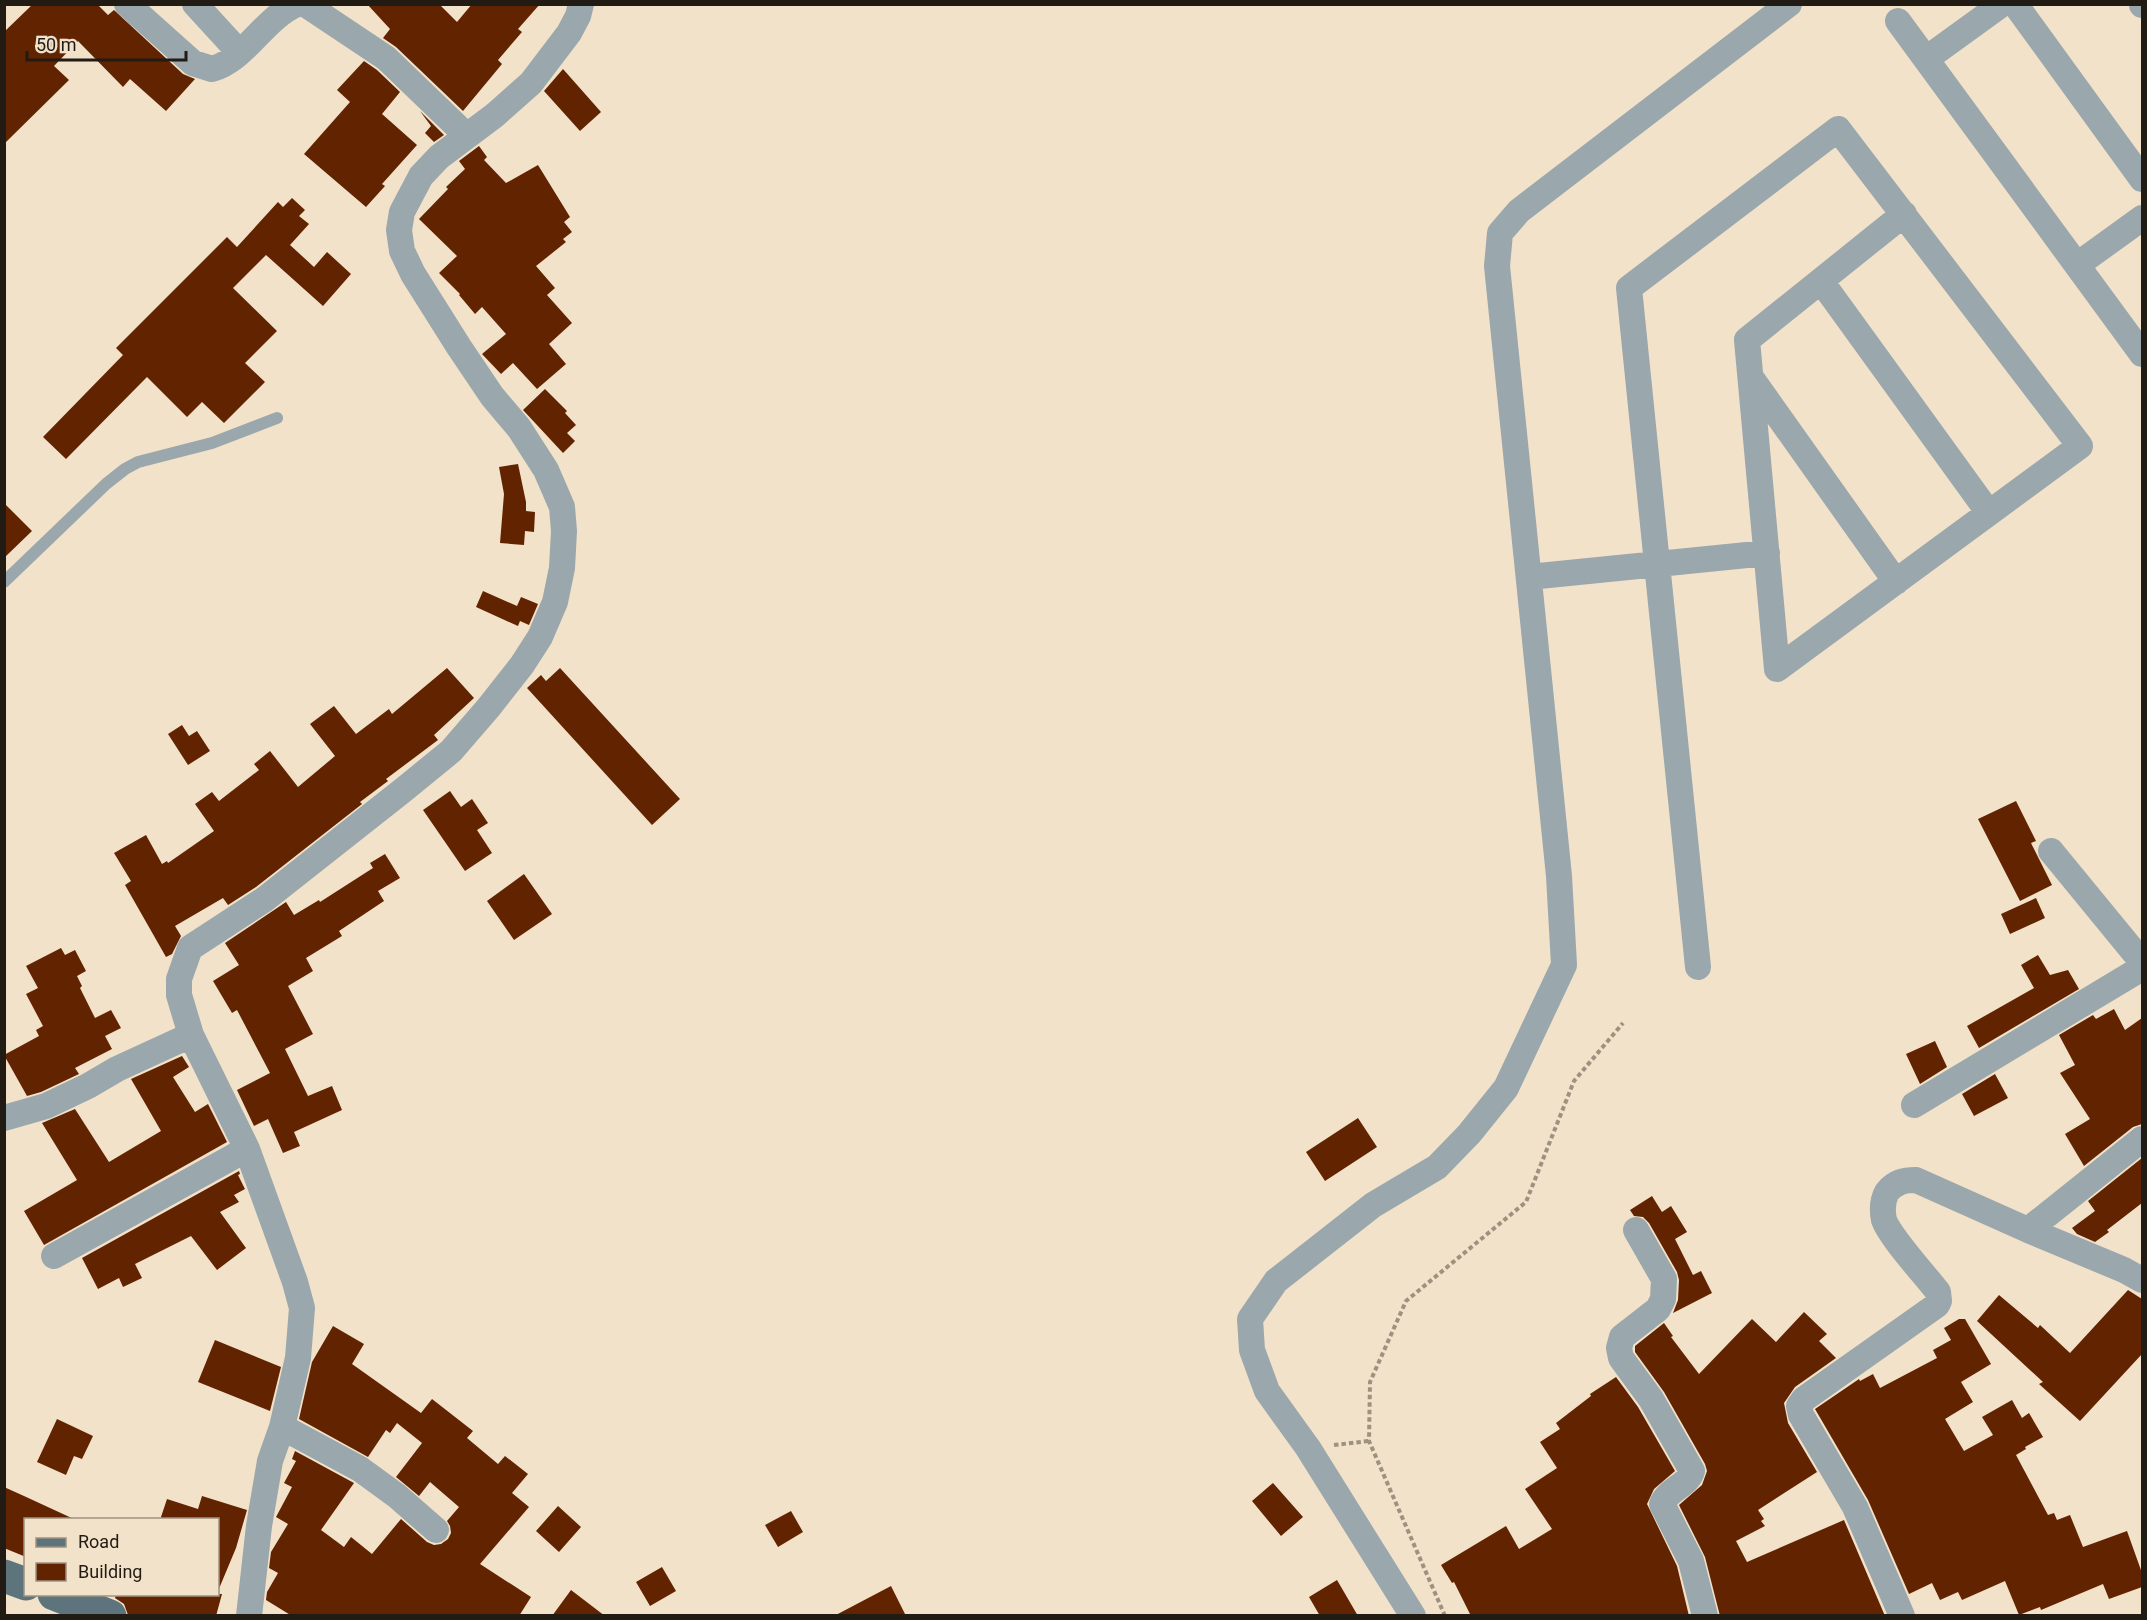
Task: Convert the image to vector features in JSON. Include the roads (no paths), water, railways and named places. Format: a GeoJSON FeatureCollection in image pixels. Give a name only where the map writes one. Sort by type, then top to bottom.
{"type":"FeatureCollection","features":[{"type":"Feature","properties":{"kind":"main road"},"geometry":{"type":"LineString","coordinates":[[4,1576],[24,1583]]}},
{"type":"Feature","properties":{"kind":"main road"},"geometry":{"type":"LineString","coordinates":[[59,1596],[110,1616]]}},
{"type":"Feature","properties":{"kind":"street"},"geometry":{"type":"LineString","coordinates":[[127,4],[193,63],[212,69],[219,67],[239,52],[276,17],[297,4]]}},
{"type":"Feature","properties":{"kind":"street"},"geometry":{"type":"LineString","coordinates":[[195,4],[239,52]]}},
{"type":"Feature","properties":{"kind":"street"},"geometry":{"type":"LineString","coordinates":[[305,4],[386,58],[466,135]]}},
{"type":"Feature","properties":{"kind":"street"},"geometry":{"type":"LineString","coordinates":[[249,1616],[259,1526],[270,1461],[282,1427],[298,1358],[302,1308],[295,1282],[246,1149],[191,1035],[179,995],[179,979],[190,948],[265,899],[451,751],[522,665],[540,636],[555,602],[562,568],[564,531],[562,507],[546,470],[519,428],[492,396],[412,274],[402,251],[399,230],[402,212],[421,176],[439,157],[495,115],[531,82],[569,33],[578,16],[581,4]]}},
{"type":"Feature","properties":{"kind":"street"},"geometry":{"type":"LineString","coordinates":[[1413,1616],[1308,1448],[1267,1391],[1252,1350],[1250,1320],[1276,1281],[1373,1205],[1437,1167],[1469,1134],[1506,1088],[1564,965],[1559,876],[1497,266],[1500,233],[1519,211],[1789,4]]}},
{"type":"Feature","properties":{"kind":"street"},"geometry":{"type":"LineString","coordinates":[[1926,59],[2002,4]]}},
{"type":"Feature","properties":{"kind":"street"},"geometry":{"type":"LineString","coordinates":[[2015,4],[2142,179]]}},
{"type":"Feature","properties":{"kind":"street"},"geometry":{"type":"LineString","coordinates":[[1898,21],[2142,354]]}},
{"type":"Feature","properties":{"kind":"street"},"geometry":{"type":"LineString","coordinates":[[1698,967],[1629,288],[1838,129],[1904,214],[2080,446],[1778,669],[1747,340],[1904,214]]}},
{"type":"Feature","properties":{"kind":"street"},"geometry":{"type":"LineString","coordinates":[[2078,265],[2142,218]]}},
{"type":"Feature","properties":{"kind":"street"},"geometry":{"type":"LineString","coordinates":[[1821,281],[1989,513]]}},
{"type":"Feature","properties":{"kind":"street"},"geometry":{"type":"LineString","coordinates":[[1751,377],[1896,582]]}},
{"type":"Feature","properties":{"kind":"street"},"geometry":{"type":"LineString","coordinates":[[1529,578],[1767,554]]}},
{"type":"Feature","properties":{"kind":"street"},"geometry":{"type":"LineString","coordinates":[[2051,851],[2142,962]]}},
{"type":"Feature","properties":{"kind":"street"},"geometry":{"type":"LineString","coordinates":[[1914,1105],[2142,968]]}},
{"type":"Feature","properties":{"kind":"street"},"geometry":{"type":"LineString","coordinates":[[4,1118],[46,1106],[117,1069],[191,1035]]}},
{"type":"Feature","properties":{"kind":"street"},"geometry":{"type":"LineString","coordinates":[[2028,1230],[2142,1139]]}},
{"type":"Feature","properties":{"kind":"street"},"geometry":{"type":"LineString","coordinates":[[54,1256],[246,1149]]}},
{"type":"Feature","properties":{"kind":"street"},"geometry":{"type":"LineString","coordinates":[[1902,1616],[1855,1508],[1801,1415],[1799,1406],[1804,1399],[1937,1305],[1939,1301],[1938,1292],[1885,1222],[1882,1211],[1883,1201],[1888,1191],[1905,1180],[1916,1180],[2124,1270],[2142,1280]]}},
{"type":"Feature","properties":{"kind":"street"},"geometry":{"type":"LineString","coordinates":[[1636,1230],[1664,1279],[1664,1299],[1658,1309],[1622,1337],[1619,1348],[1621,1358],[1651,1399],[1692,1471],[1690,1478],[1664,1498],[1662,1504],[1691,1561],[1705,1616]]}},
{"type":"Feature","properties":{"kind":"street"},"geometry":{"type":"LineString","coordinates":[[282,1427],[360,1468],[436,1530]]}},
{"type":"Feature","properties":{"kind":"lane"},"geometry":{"type":"LineString","coordinates":[[4,582],[106,484],[125,469],[138,462],[212,442],[277,418]]}}]}
